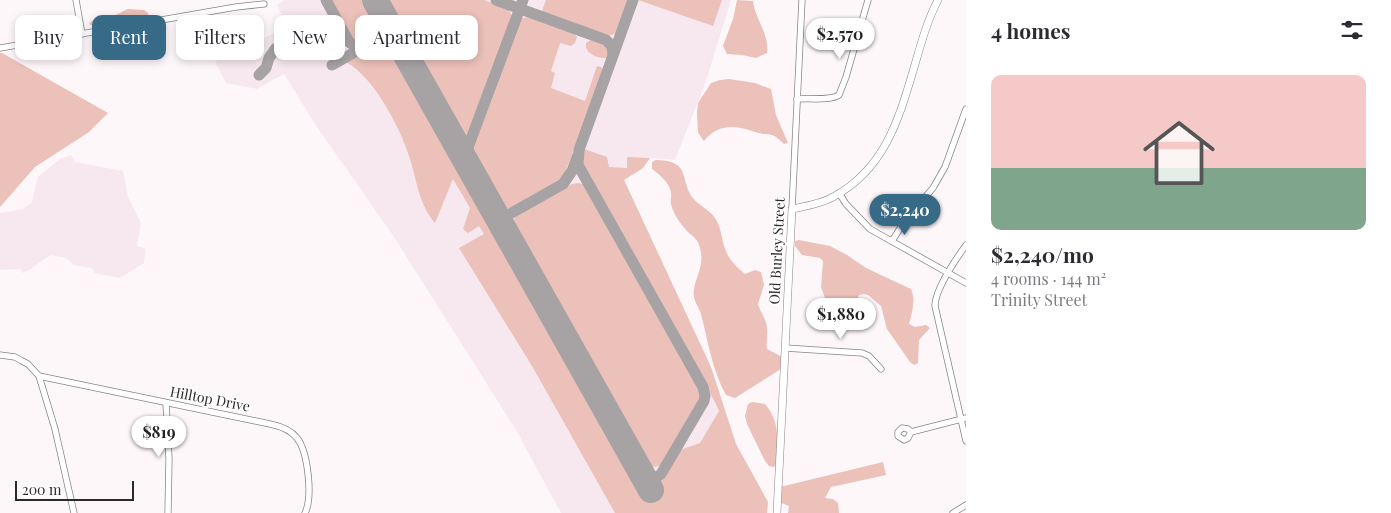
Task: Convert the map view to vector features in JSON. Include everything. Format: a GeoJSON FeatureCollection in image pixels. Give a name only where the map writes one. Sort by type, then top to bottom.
{"type":"FeatureCollection","features":[{"type":"Feature","properties":{"kind":"main road"},"geometry":{"type":"LineString","coordinates":[[792,209],[817,204],[833,198],[853,183],[875,161],[889,140],[903,104],[925,30],[938,0]]}},
{"type":"Feature","properties":{"kind":"main road","name":"Old Burley Street"},"geometry":{"type":"LineString","coordinates":[[777,513],[792,209]]}},
{"type":"Feature","properties":{"kind":"street"},"geometry":{"type":"LineString","coordinates":[[76,0],[79,15]]}},
{"type":"Feature","properties":{"kind":"street","name":"Old Burley Street"},"geometry":{"type":"LineString","coordinates":[[792,209],[802,0]]}},
{"type":"Feature","properties":{"kind":"street"},"geometry":{"type":"LineString","coordinates":[[798,99],[831,99],[839,95],[868,0]]}},
{"type":"Feature","properties":{"kind":"street"},"geometry":{"type":"LineString","coordinates":[[82,34],[236,7],[264,4]]}},
{"type":"Feature","properties":{"kind":"street"},"geometry":{"type":"LineString","coordinates":[[0,48],[15,45]]}},
{"type":"Feature","properties":{"kind":"street"},"geometry":{"type":"LineString","coordinates":[[892,241],[906,219],[933,188],[941,174],[952,151],[966,109]]}},
{"type":"Feature","properties":{"kind":"street"},"geometry":{"type":"LineString","coordinates":[[839,193],[846,204],[870,229],[966,282]]}},
{"type":"Feature","properties":{"kind":"street"},"geometry":{"type":"LineString","coordinates":[[966,245],[936,297],[935,306],[963,419],[966,441]]}},
{"type":"Feature","properties":{"kind":"street"},"geometry":{"type":"LineString","coordinates":[[785,348],[862,353],[869,356],[881,369]]}},
{"type":"Feature","properties":{"kind":"street"},"geometry":{"type":"LineString","coordinates":[[0,355],[22,360],[39,376],[74,513]]}},
{"type":"Feature","properties":{"kind":"street","name":"Hilltop Drive"},"geometry":{"type":"LineString","coordinates":[[39,376],[281,427],[292,433],[298,440],[306,464],[309,493],[305,513]]}},
{"type":"Feature","properties":{"kind":"street"},"geometry":{"type":"LineString","coordinates":[[166,403],[169,459],[168,513]]}},
{"type":"Feature","properties":{"kind":"street"},"geometry":{"type":"LineString","coordinates":[[911,432],[963,419]]}},
{"type":"Feature","properties":{"kind":"street"},"geometry":{"type":"LineString","coordinates":[[953,513],[966,505]]}},
{"type":"Feature","properties":{"kind":"shaded area"},"geometry":{"type":"Polygon","coordinates":[[[285,0],[731,0],[705,84],[675,160],[650,158],[643,168],[624,180],[711,367],[736,444],[768,502],[767,513],[561,513],[516,430],[394,237],[315,124],[284,74],[257,89],[226,83],[215,62],[220,60],[264,60],[264,38],[274,33],[274,60],[345,60],[345,15],[282,15],[277,5],[285,0]]]}},
{"type":"Feature","properties":{"kind":"shaded area"},"geometry":{"type":"Polygon","coordinates":[[[330,0],[365,0],[374,15],[355,15],[355,40],[345,26],[345,15],[339,15],[330,0]]]}},
{"type":"Feature","properties":{"kind":"shaded area"},"geometry":{"type":"Polygon","coordinates":[[[386,0],[484,0],[508,9],[512,16],[512,21],[468,137],[463,136],[420,60],[478,60],[478,15],[394,15],[386,0]]]}},
{"type":"Feature","properties":{"kind":"shaded area"},"geometry":{"type":"Polygon","coordinates":[[[546,0],[629,0],[617,33],[609,36],[543,12],[546,0]]]}},
{"type":"Feature","properties":{"kind":"shaded area"},"geometry":{"type":"Polygon","coordinates":[[[638,0],[722,0],[713,26],[638,0]]]}},
{"type":"Feature","properties":{"kind":"shaded area"},"geometry":{"type":"Polygon","coordinates":[[[737,0],[753,1],[764,33],[767,53],[756,58],[727,54],[723,46],[733,19],[737,0]]]}},
{"type":"Feature","properties":{"kind":"shaded area"},"geometry":{"type":"Polygon","coordinates":[[[128,9],[144,10],[148,13],[148,15],[114,15],[128,9]]]}},
{"type":"Feature","properties":{"kind":"shaded area"},"geometry":{"type":"Polygon","coordinates":[[[528,17],[572,32],[577,37],[575,43],[571,46],[560,43],[551,71],[555,73],[551,88],[585,101],[597,66],[601,67],[604,71],[564,175],[556,184],[509,209],[502,206],[472,150],[518,22],[522,18],[528,17]]]}},
{"type":"Feature","properties":{"kind":"shaded area"},"geometry":{"type":"Polygon","coordinates":[[[591,40],[608,47],[610,52],[608,58],[597,57],[587,50],[586,43],[591,40]]]}},
{"type":"Feature","properties":{"kind":"shaded area"},"geometry":{"type":"Polygon","coordinates":[[[0,53],[108,113],[89,132],[35,167],[0,207],[0,53]]]}},
{"type":"Feature","properties":{"kind":"shaded area"},"geometry":{"type":"Polygon","coordinates":[[[355,57],[355,60],[399,60],[644,494],[659,485],[680,450],[700,443],[719,411],[581,164],[584,149],[607,157],[609,167],[627,168],[627,157],[650,158],[643,168],[624,180],[711,367],[736,444],[768,502],[767,513],[615,513],[532,366],[459,248],[484,234],[479,226],[468,233],[463,229],[470,208],[453,179],[435,223],[425,208],[406,147],[393,119],[367,79],[346,62],[355,57]]]}},
{"type":"Feature","properties":{"kind":"shaded area"},"geometry":{"type":"Polygon","coordinates":[[[729,79],[755,83],[771,89],[776,115],[788,143],[784,144],[773,135],[734,127],[721,128],[703,140],[698,132],[698,103],[711,83],[729,79]]]}},
{"type":"Feature","properties":{"kind":"shaded area"},"geometry":{"type":"Polygon","coordinates":[[[71,155],[75,162],[123,171],[128,197],[141,223],[137,246],[146,249],[144,263],[120,278],[94,273],[92,268],[74,265],[66,258],[50,255],[31,269],[22,273],[21,269],[0,270],[0,213],[23,209],[32,202],[38,177],[60,159],[71,155]]]}},
{"type":"Feature","properties":{"kind":"shaded area"},"geometry":{"type":"Polygon","coordinates":[[[656,160],[675,163],[680,167],[692,197],[715,218],[726,251],[734,264],[745,274],[755,270],[761,272],[764,285],[758,304],[766,324],[767,349],[784,358],[784,367],[735,398],[726,395],[717,376],[701,314],[695,299],[694,292],[701,262],[699,245],[674,212],[669,186],[652,169],[652,162],[656,160]]]}},
{"type":"Feature","properties":{"kind":"shaded area"},"geometry":{"type":"Polygon","coordinates":[[[579,183],[585,185],[701,392],[701,398],[663,464],[659,466],[653,467],[647,464],[513,225],[514,218],[518,215],[572,184],[579,183]]]}},
{"type":"Feature","properties":{"kind":"shaded area"},"geometry":{"type":"Polygon","coordinates":[[[799,240],[830,246],[866,268],[911,289],[913,302],[909,324],[915,327],[926,325],[930,328],[919,340],[918,363],[914,365],[910,362],[887,329],[881,306],[868,295],[859,295],[854,308],[844,319],[839,319],[833,315],[821,287],[823,261],[820,258],[802,255],[795,246],[795,241],[799,240]]]}},
{"type":"Feature","properties":{"kind":"shaded area"},"geometry":{"type":"Polygon","coordinates":[[[752,402],[765,404],[774,418],[777,442],[775,466],[773,467],[769,466],[765,461],[747,424],[745,416],[748,404],[752,402]]]}},
{"type":"Feature","properties":{"kind":"shaded area"},"geometry":{"type":"Polygon","coordinates":[[[883,462],[886,475],[831,487],[825,498],[833,499],[838,503],[839,513],[788,513],[789,506],[779,502],[780,487],[883,462]]]}},
{"type":"Feature","properties":{"kind":"taxiway"},"geometry":{"type":"LineString","coordinates":[[326,0],[349,42],[355,46]]}},
{"type":"Feature","properties":{"kind":"taxiway"},"geometry":{"type":"LineString","coordinates":[[496,0],[606,40],[612,46],[613,55]]}},
{"type":"Feature","properties":{"kind":"taxiway"},"geometry":{"type":"LineString","coordinates":[[464,158],[523,0]]}},
{"type":"Feature","properties":{"kind":"taxiway"},"geometry":{"type":"LineString","coordinates":[[633,0],[579,150],[578,165],[703,387],[705,396],[704,401],[661,474],[654,479],[643,475]]}},
{"type":"Feature","properties":{"kind":"taxiway"},"geometry":{"type":"LineString","coordinates":[[259,75],[266,68],[269,58],[274,51]]}},
{"type":"Feature","properties":{"kind":"taxiway"},"geometry":{"type":"LineString","coordinates":[[332,65],[355,52]]}},
{"type":"Feature","properties":{"kind":"taxiway"},"geometry":{"type":"LineString","coordinates":[[499,220],[563,184],[572,171],[577,157]]}},
{"type":"Feature","properties":{"kind":"runway"},"geometry":{"type":"LineString","coordinates":[[375,0],[651,490]]}}]}
